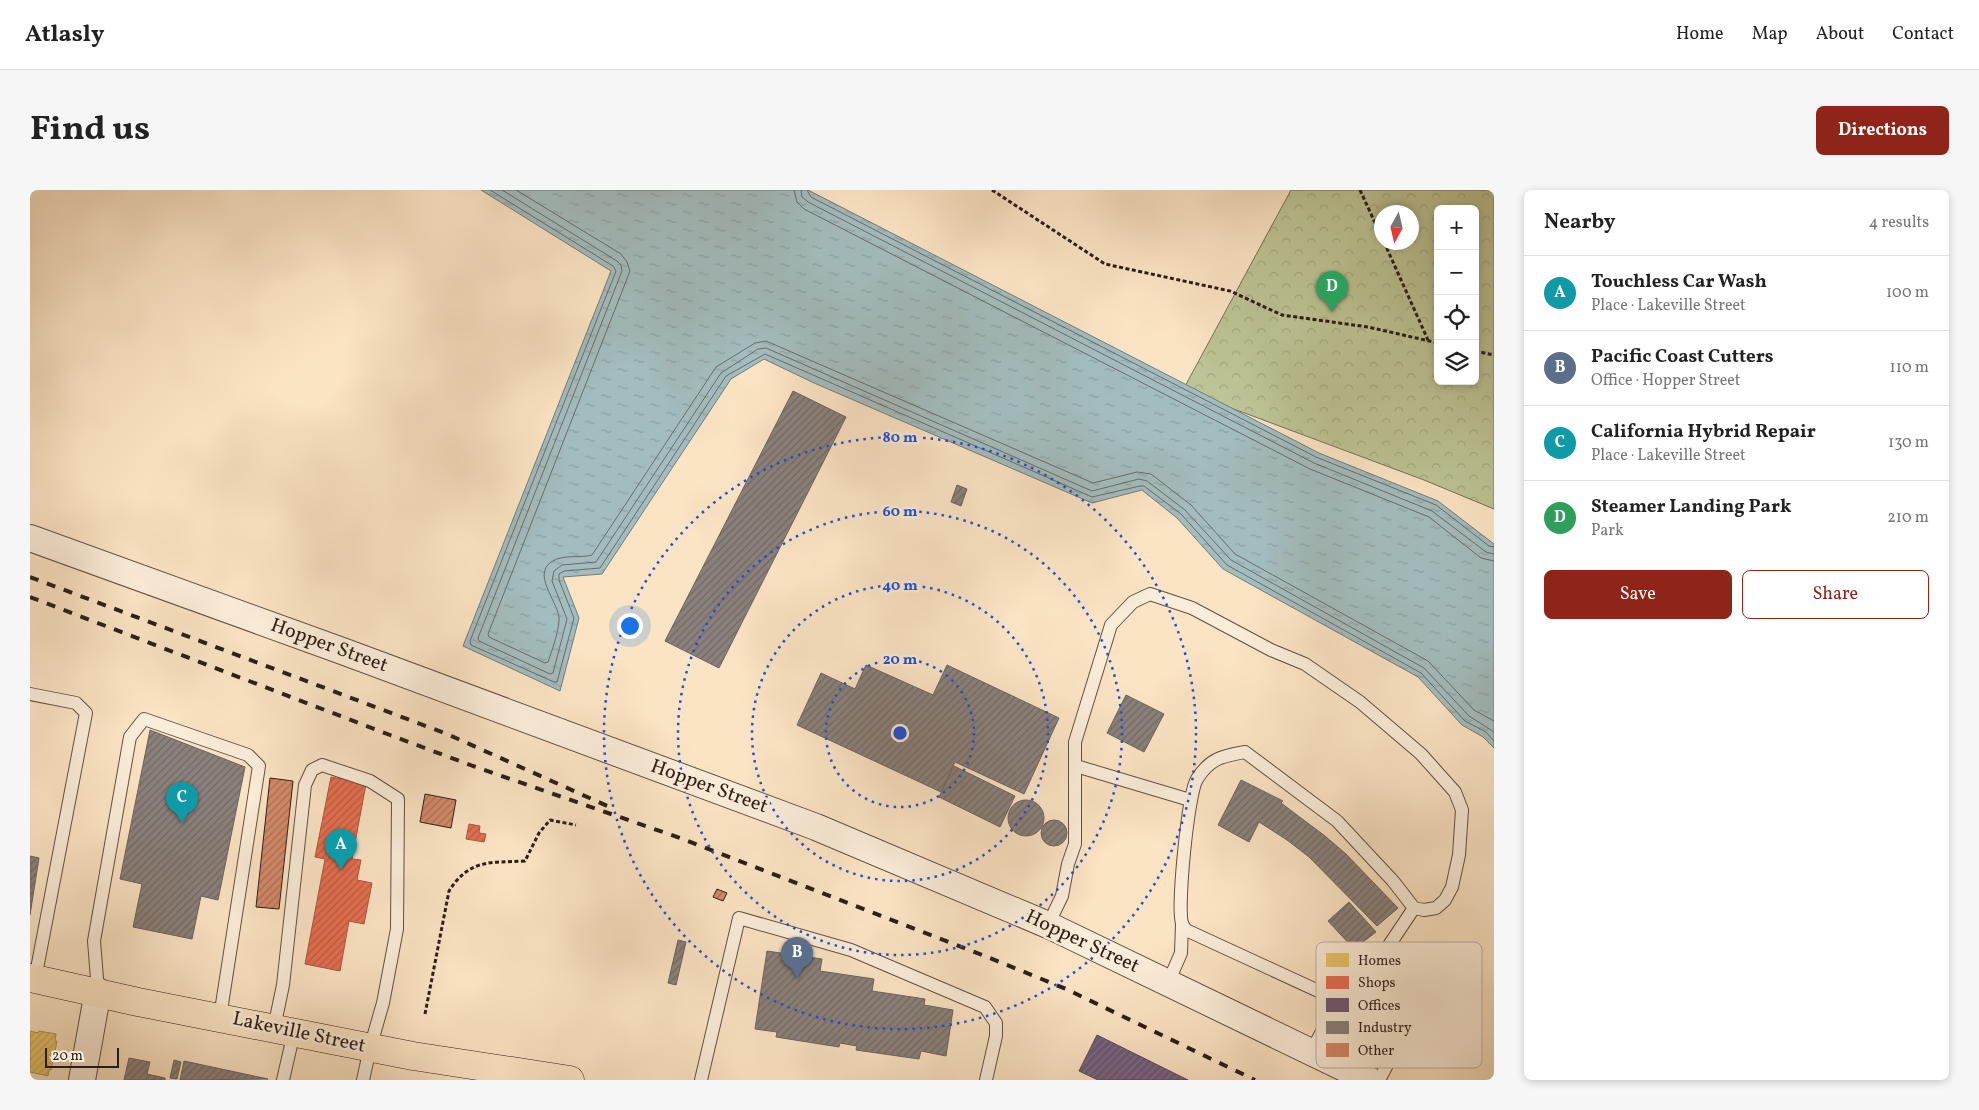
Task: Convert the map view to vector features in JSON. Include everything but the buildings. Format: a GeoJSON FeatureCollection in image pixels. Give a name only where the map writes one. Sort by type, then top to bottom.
{"type":"FeatureCollection","features":[{"type":"Feature","properties":{"kind":"main road","name":"Lakeville Street"},"geometry":{"type":"LineString","coordinates":[[32,978],[98,991],[138,1002],[370,1048],[570,1080]]}},
{"type":"Feature","properties":{"kind":"street","name":"Hopper Street"},"geometry":{"type":"LineString","coordinates":[[30,538],[345,652],[806,823],[1048,924],[1316,1054]]}},
{"type":"Feature","properties":{"kind":"street"},"geometry":{"type":"LineString","coordinates":[[82,1080],[98,991]]}},
{"type":"Feature","properties":{"kind":"street","name":"Hopper Street"},"geometry":{"type":"LineString","coordinates":[[1344,1068],[1369,1080]]}},
{"type":"Feature","properties":{"kind":"lane"},"geometry":{"type":"LineString","coordinates":[[1048,924],[1062,896],[1068,864],[1075,844],[1075,742],[1111,625],[1133,602],[1150,594],[1192,608],[1271,650],[1305,664],[1360,702],[1421,754],[1455,792],[1462,810],[1459,855],[1452,887],[1445,900],[1436,908],[1424,910],[1414,908],[1393,881],[1337,821],[1245,752],[1217,758],[1196,779],[1190,800],[1185,839],[1181,906],[1181,953],[1168,983]]}},
{"type":"Feature","properties":{"kind":"lane"},"geometry":{"type":"LineString","coordinates":[[30,694],[76,703],[86,713],[32,978]]}},
{"type":"Feature","properties":{"kind":"lane"},"geometry":{"type":"LineString","coordinates":[[98,991],[94,941],[130,737],[144,719],[248,754],[259,766],[220,1017]]}},
{"type":"Feature","properties":{"kind":"lane"},"geometry":{"type":"LineString","coordinates":[[283,1080],[283,985],[305,785],[312,770],[322,764],[370,781],[398,799],[397,929],[383,1003],[363,1080]]}},
{"type":"Feature","properties":{"kind":"lane"},"geometry":{"type":"LineString","coordinates":[[1076,766],[1190,800]]}},
{"type":"Feature","properties":{"kind":"lane"},"geometry":{"type":"LineString","coordinates":[[1391,942],[1414,908]]}},
{"type":"Feature","properties":{"kind":"lane"},"geometry":{"type":"LineString","coordinates":[[701,1080],[739,918],[851,950],[985,1007],[996,1023],[996,1036],[986,1080]]}},
{"type":"Feature","properties":{"kind":"lane"},"geometry":{"type":"LineString","coordinates":[[1182,924],[1186,930],[1316,990]]}},
{"type":"Feature","properties":{"kind":"lane"},"geometry":{"type":"LineString","coordinates":[[1311,1052],[1316,1043]]}},
{"type":"Feature","properties":{"kind":"lane"},"geometry":{"type":"LineString","coordinates":[[1379,1080],[1385,1068]]}},
{"type":"Feature","properties":{"kind":"path"},"geometry":{"type":"LineString","coordinates":[[992,190],[1105,264],[1230,291],[1282,315],[1368,327],[1434,341]]}},
{"type":"Feature","properties":{"kind":"path"},"geometry":{"type":"LineString","coordinates":[[1360,190],[1374,221]]}},
{"type":"Feature","properties":{"kind":"path"},"geometry":{"type":"LineString","coordinates":[[1388,250],[1428,340]]}},
{"type":"Feature","properties":{"kind":"path"},"geometry":{"type":"LineString","coordinates":[[1479,352],[1494,355]]}},
{"type":"Feature","properties":{"kind":"path"},"geometry":{"type":"LineString","coordinates":[[425,1014],[449,890],[456,880],[466,870],[479,864],[525,861],[539,833],[550,820],[576,825]]}},
{"type":"Feature","properties":{"kind":"green space"},"geometry":{"type":"Polygon","coordinates":[[[1291,190],[1494,190],[1494,509],[1424,480],[1183,390],[1291,190]]]}},
{"type":"Feature","properties":{"kind":"water"},"geometry":{"type":"Polygon","coordinates":[[[481,190],[808,190],[1319,453],[1438,501],[1494,544],[1494,748],[1483,737],[1462,725],[1418,677],[1223,569],[1177,518],[1142,490],[1092,503],[814,383],[764,359],[731,379],[602,574],[563,577],[579,618],[560,691],[463,646],[611,271],[481,190]]]}},
{"type":"Feature","properties":{"kind":"railway"},"geometry":{"type":"LineString","coordinates":[[30,577],[447,734],[614,809]]}},
{"type":"Feature","properties":{"kind":"railway"},"geometry":{"type":"LineString","coordinates":[[30,597],[473,766],[680,838],[985,956],[1066,989],[1255,1080]]}},
{"type":"Feature","properties":{"kind":"place","name":"Steamer Landing Park"},"geometry":{"type":"Point","coordinates":[1332,312]}},
{"type":"Feature","properties":{"kind":"place","name":"California Hybrid Repair"},"geometry":{"type":"Point","coordinates":[182,823]}},
{"type":"Feature","properties":{"kind":"place","name":"Touchless Car Wash"},"geometry":{"type":"Point","coordinates":[341,870]}},
{"type":"Feature","properties":{"kind":"place","name":"Pacific Coast Cutters"},"geometry":{"type":"Point","coordinates":[797,978]}}]}
